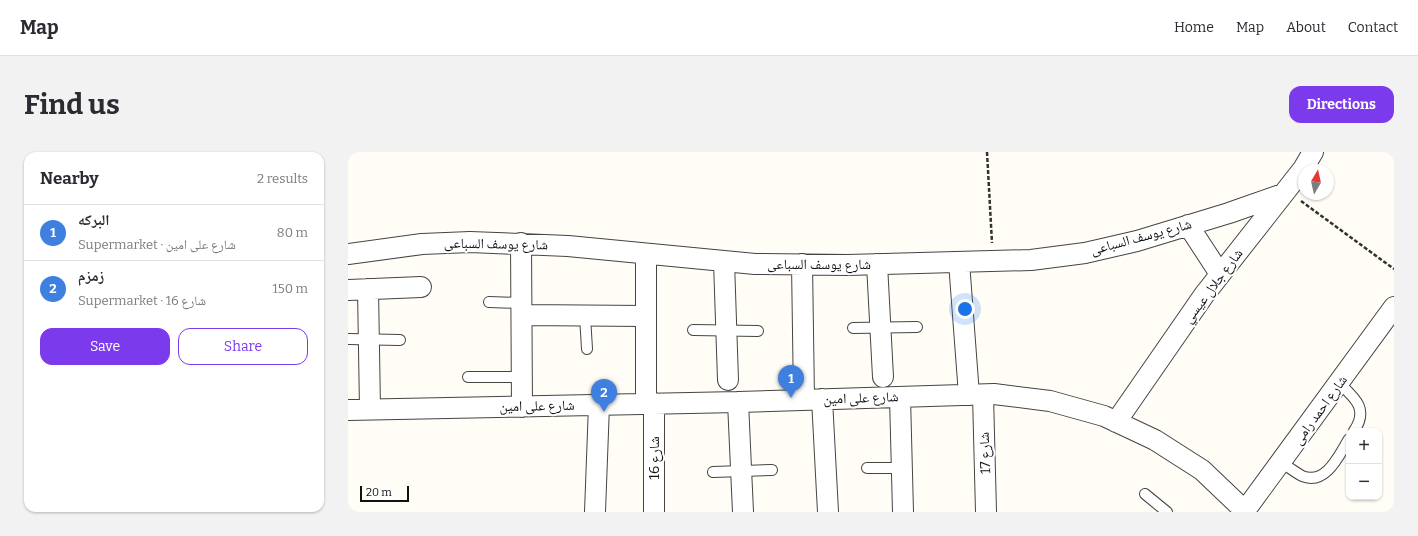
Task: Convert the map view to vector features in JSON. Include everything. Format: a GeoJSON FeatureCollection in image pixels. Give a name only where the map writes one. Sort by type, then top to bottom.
{"type":"FeatureCollection","features":[{"type":"Feature","properties":{"kind":"street","name":"شارع جلال عيسي"},"geometry":{"type":"LineString","coordinates":[[1116,422],[1220,274],[1285,192],[1313,152]]}},
{"type":"Feature","properties":{"kind":"street","name":"شارع يوسف السباعى"},"geometry":{"type":"LineString","coordinates":[[348,254],[422,244],[470,242],[521,243],[724,262],[877,264],[1031,260],[1084,253],[1137,241],[1285,192]]}},
{"type":"Feature","properties":{"kind":"street"},"geometry":{"type":"LineString","coordinates":[[1188,225],[1220,274]]}},
{"type":"Feature","properties":{"kind":"street"},"geometry":{"type":"LineString","coordinates":[[521,243],[522,407]]}},
{"type":"Feature","properties":{"kind":"street","name":"شارع 16"},"geometry":{"type":"LineString","coordinates":[[646,254],[645,316],[654,512]]}},
{"type":"Feature","properties":{"kind":"street"},"geometry":{"type":"LineString","coordinates":[[724,262],[728,380]]}},
{"type":"Feature","properties":{"kind":"street","name":"شارع 17"},"geometry":{"type":"LineString","coordinates":[[959,262],[976,395],[986,512]]}},
{"type":"Feature","properties":{"kind":"street"},"geometry":{"type":"LineString","coordinates":[[802,264],[813,399],[828,512]]}},
{"type":"Feature","properties":{"kind":"street"},"geometry":{"type":"LineString","coordinates":[[877,264],[883,377]]}},
{"type":"Feature","properties":{"kind":"street"},"geometry":{"type":"LineString","coordinates":[[348,290],[421,287]]}},
{"type":"Feature","properties":{"kind":"street"},"geometry":{"type":"LineString","coordinates":[[368,289],[370,409]]}},
{"type":"Feature","properties":{"kind":"street","name":"شارع احمد رامى"},"geometry":{"type":"LineString","coordinates":[[1245,511],[1394,306]]}},
{"type":"Feature","properties":{"kind":"street"},"geometry":{"type":"LineString","coordinates":[[522,309],[585,316],[645,316]]}},
{"type":"Feature","properties":{"kind":"street","name":"شارع على امين"},"geometry":{"type":"LineString","coordinates":[[348,410],[738,402],[994,394],[1050,401],[1104,416],[1155,440],[1202,470],[1245,511]]}},
{"type":"Feature","properties":{"kind":"street"},"geometry":{"type":"LineString","coordinates":[[900,397],[903,512]]}},
{"type":"Feature","properties":{"kind":"street"},"geometry":{"type":"LineString","coordinates":[[738,402],[743,512]]}},
{"type":"Feature","properties":{"kind":"street"},"geometry":{"type":"LineString","coordinates":[[594,512],[599,404]]}},
{"type":"Feature","properties":{"kind":"lane"},"geometry":{"type":"LineString","coordinates":[[489,302],[522,309]]}},
{"type":"Feature","properties":{"kind":"lane"},"geometry":{"type":"LineString","coordinates":[[585,316],[587,349]]}},
{"type":"Feature","properties":{"kind":"lane"},"geometry":{"type":"LineString","coordinates":[[853,328],[917,327]]}},
{"type":"Feature","properties":{"kind":"lane"},"geometry":{"type":"LineString","coordinates":[[693,330],[758,331]]}},
{"type":"Feature","properties":{"kind":"lane"},"geometry":{"type":"LineString","coordinates":[[348,339],[400,340]]}},
{"type":"Feature","properties":{"kind":"lane"},"geometry":{"type":"LineString","coordinates":[[468,377],[522,377]]}},
{"type":"Feature","properties":{"kind":"lane"},"geometry":{"type":"LineString","coordinates":[[1339,383],[1356,399],[1360,407],[1361,416],[1355,428]]}},
{"type":"Feature","properties":{"kind":"lane"},"geometry":{"type":"LineString","coordinates":[[1281,462],[1303,476],[1316,478],[1327,472],[1346,444]]}},
{"type":"Feature","properties":{"kind":"lane"},"geometry":{"type":"LineString","coordinates":[[867,468],[902,468]]}},
{"type":"Feature","properties":{"kind":"lane"},"geometry":{"type":"LineString","coordinates":[[713,472],[772,470]]}},
{"type":"Feature","properties":{"kind":"lane"},"geometry":{"type":"LineString","coordinates":[[1145,494],[1168,512]]}},
{"type":"Feature","properties":{"kind":"path"},"geometry":{"type":"LineString","coordinates":[[987,152],[993,261]]}},
{"type":"Feature","properties":{"kind":"path"},"geometry":{"type":"LineString","coordinates":[[1285,192],[1394,269]]}},
{"type":"Feature","properties":{"kind":"place","name":"البركه"},"geometry":{"type":"Point","coordinates":[791,398]}},
{"type":"Feature","properties":{"kind":"place","name":"زمزم"},"geometry":{"type":"Point","coordinates":[604,412]}}]}
